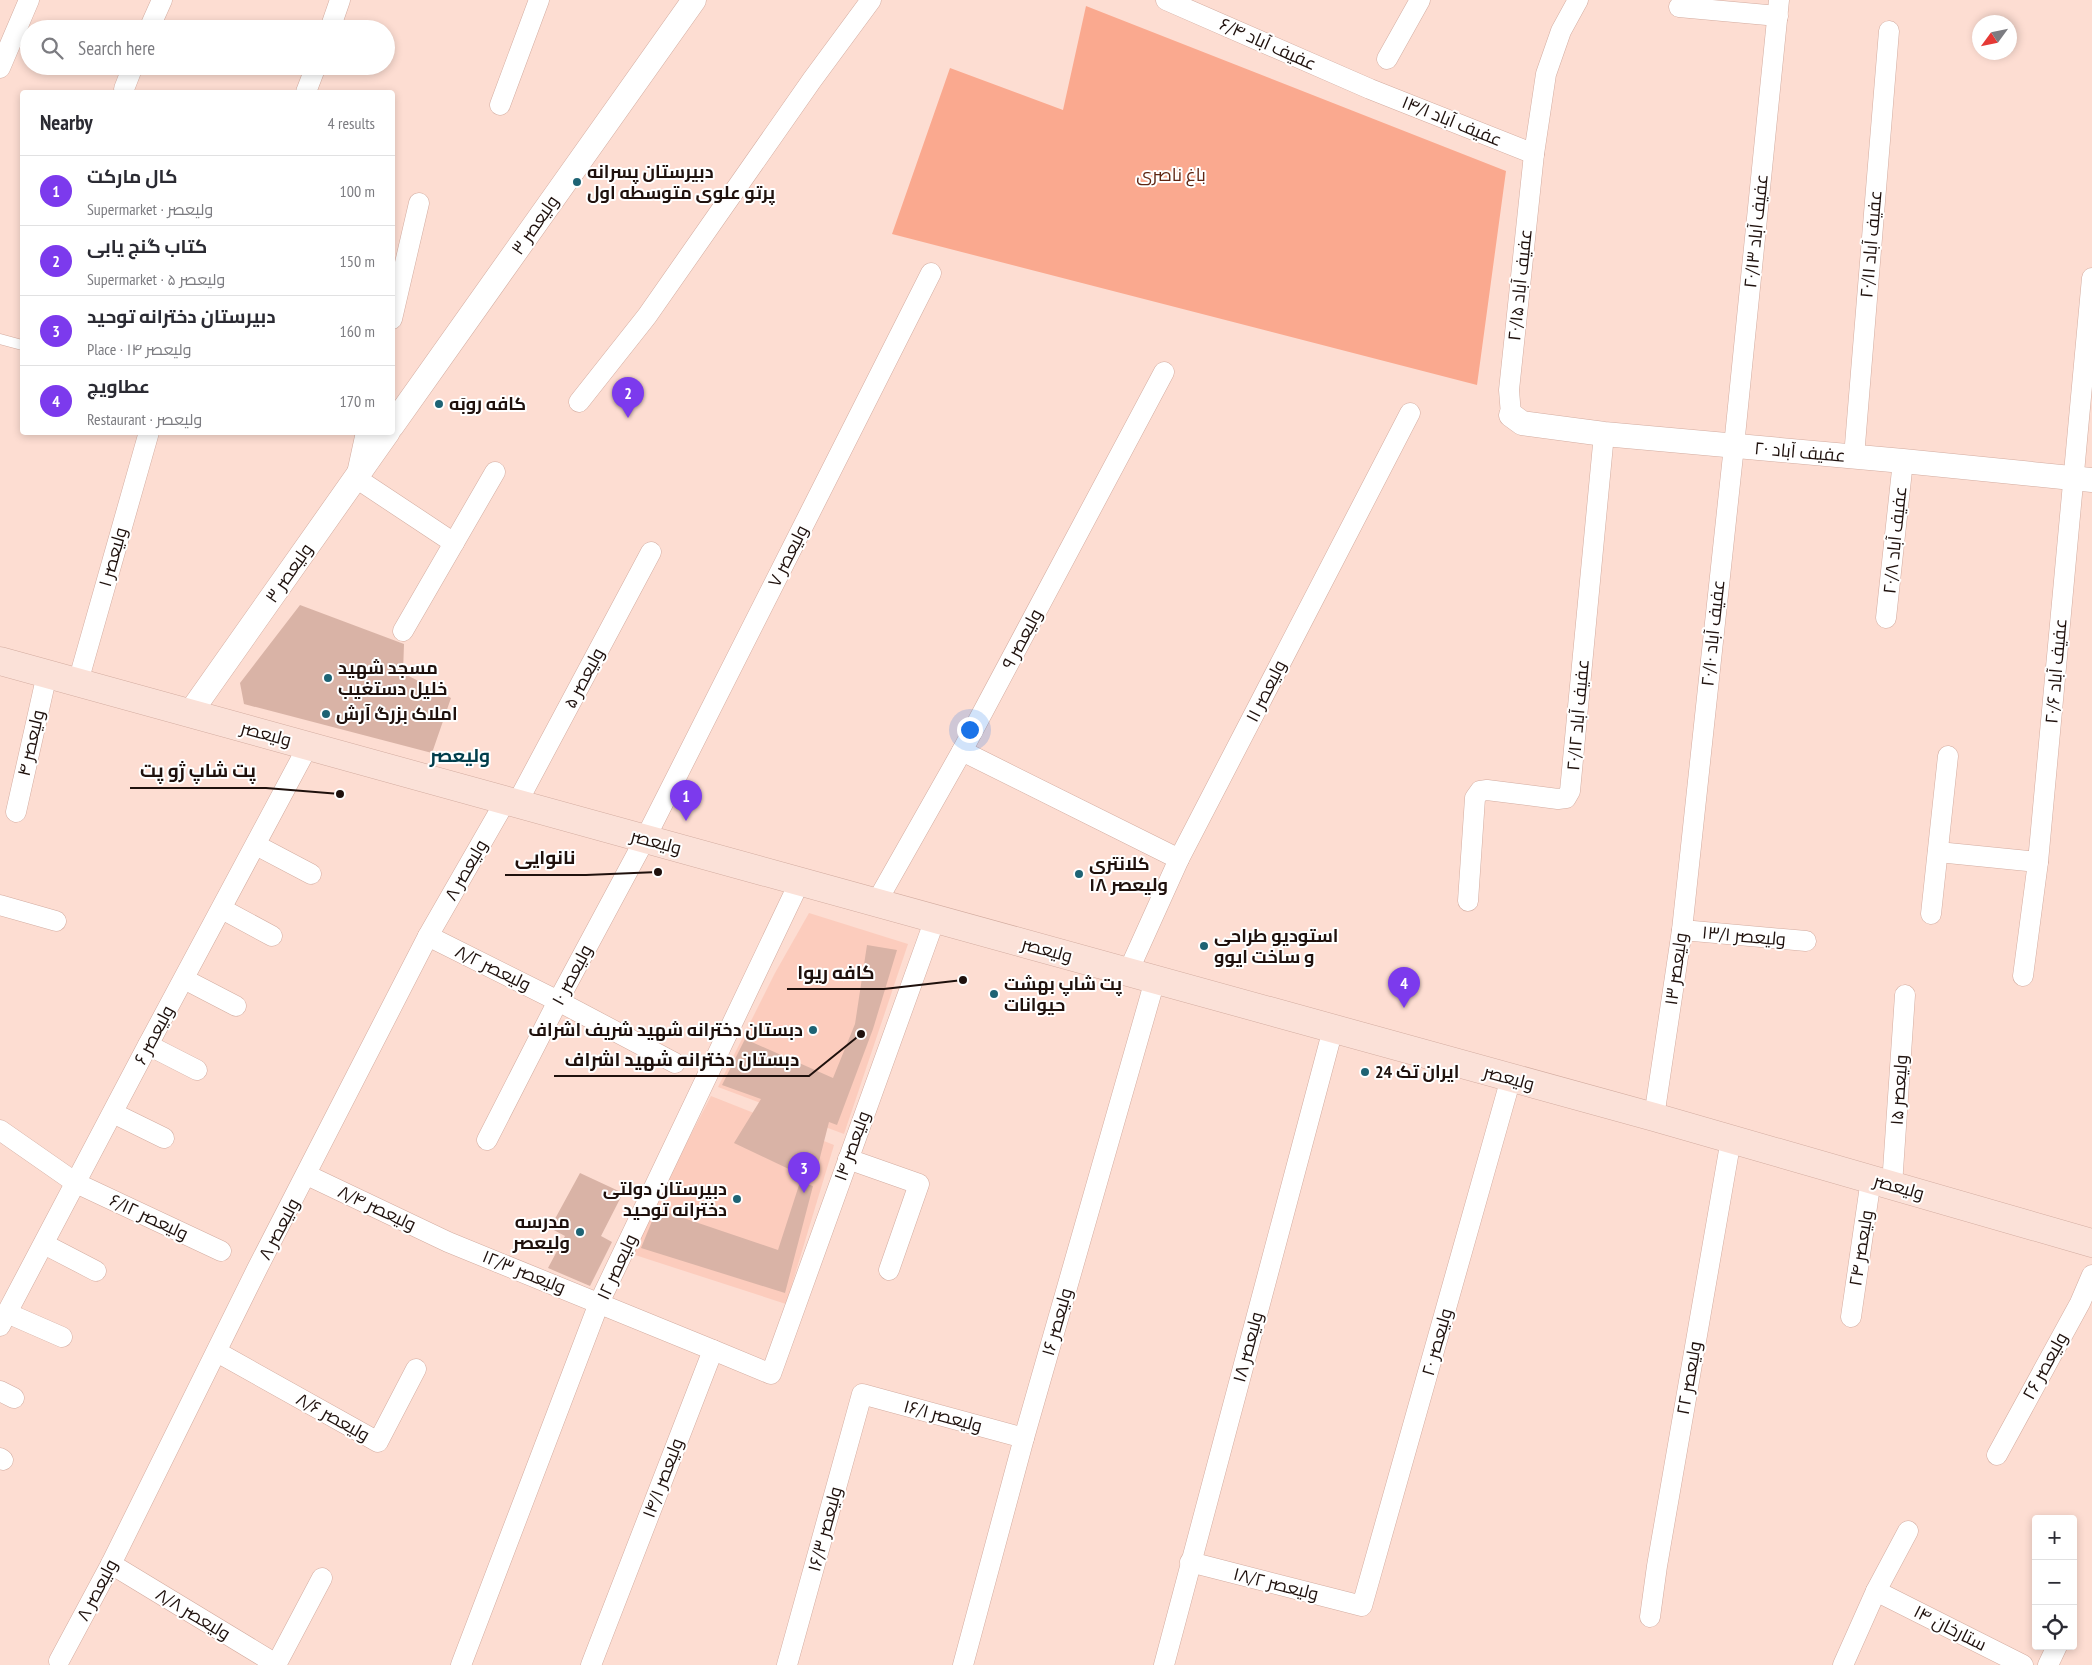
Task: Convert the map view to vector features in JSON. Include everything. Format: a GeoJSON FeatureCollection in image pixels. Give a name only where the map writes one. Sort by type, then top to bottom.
{"type":"FeatureCollection","features":[{"type":"Feature","properties":{"kind":"main road","name":"ولیعصر"},"geometry":{"type":"LineString","coordinates":[[0,661],[1654,1117],[2092,1243]]}},
{"type":"Feature","properties":{"kind":"street"},"geometry":{"type":"LineString","coordinates":[[20,20],[29,0]]}},
{"type":"Feature","properties":{"kind":"street"},"geometry":{"type":"LineString","coordinates":[[153,20],[162,0]]}},
{"type":"Feature","properties":{"kind":"street"},"geometry":{"type":"LineString","coordinates":[[333,20],[340,0]]}},
{"type":"Feature","properties":{"kind":"street"},"geometry":{"type":"LineString","coordinates":[[500,106],[539,0]]}},
{"type":"Feature","properties":{"kind":"street","name":"۳ ولیعصر"},"geometry":{"type":"LineString","coordinates":[[395,422],[694,0]]}},
{"type":"Feature","properties":{"kind":"street"},"geometry":{"type":"LineString","coordinates":[[579,402],[647,316],[812,80],[871,0]]}},
{"type":"Feature","properties":{"kind":"street"},"geometry":{"type":"LineString","coordinates":[[1387,59],[1420,0]]}},
{"type":"Feature","properties":{"kind":"street","name":"عفیف آباد ۲۰/۱۵"},"geometry":{"type":"LineString","coordinates":[[1511,415],[1509,390],[1534,154],[1546,74],[1561,31],[1578,0]]}},
{"type":"Feature","properties":{"kind":"street","name":"عفیف آباد ۶/۴"},"geometry":{"type":"LineString","coordinates":[[1178,2],[1370,88]]}},
{"type":"Feature","properties":{"kind":"street"},"geometry":{"type":"LineString","coordinates":[[1679,7],[1778,8]]}},
{"type":"Feature","properties":{"kind":"street","name":"عفیف آباد ۲۰/۱۳"},"geometry":{"type":"LineString","coordinates":[[1734,446],[1778,8]]}},
{"type":"Feature","properties":{"kind":"street"},"geometry":{"type":"LineString","coordinates":[[0,68],[20,21]]}},
{"type":"Feature","properties":{"kind":"street","name":"عفیف آباد ۲۰/۱۱"},"geometry":{"type":"LineString","coordinates":[[1854,457],[1889,31]]}},
{"type":"Feature","properties":{"kind":"street"},"geometry":{"type":"LineString","coordinates":[[124,88],[129,75]]}},
{"type":"Feature","properties":{"kind":"street"},"geometry":{"type":"LineString","coordinates":[[307,90],[313,75]]}},
{"type":"Feature","properties":{"kind":"street","name":"عفیف آباد ۱۴/۱"},"geometry":{"type":"LineString","coordinates":[[1370,88],[1534,154]]}},
{"type":"Feature","properties":{"kind":"street"},"geometry":{"type":"LineString","coordinates":[[395,306],[419,203]]}},
{"type":"Feature","properties":{"kind":"street","name":"۷ ولیعصر"},"geometry":{"type":"LineString","coordinates":[[646,839],[931,273]]}},
{"type":"Feature","properties":{"kind":"street","name":"عفیف آباد ۲۰/۶"},"geometry":{"type":"LineString","coordinates":[[2024,976],[2083,480],[2092,278]]}},
{"type":"Feature","properties":{"kind":"street","name":"۹ ولیعصر"},"geometry":{"type":"LineString","coordinates":[[876,903],[962,751],[1164,372]]}},
{"type":"Feature","properties":{"kind":"street","name":"۱۱ ولیعصر"},"geometry":{"type":"LineString","coordinates":[[1128,972],[1179,859],[1410,413]]}},
{"type":"Feature","properties":{"kind":"street","name":"عفیف آباد ۲۰"},"geometry":{"type":"LineString","coordinates":[[1511,415],[1522,422],[1604,434],[1903,461],[2083,480]]}},
{"type":"Feature","properties":{"kind":"street","name":"عفیف آباد ۲۰/۱۲"},"geometry":{"type":"LineString","coordinates":[[1468,901],[1475,798],[1480,791],[1487,790],[1558,799],[1566,798],[1570,791],[1604,434]]}},
{"type":"Feature","properties":{"kind":"street","name":"۱ ولیعصر"},"geometry":{"type":"LineString","coordinates":[[78,682],[148,435]]}},
{"type":"Feature","properties":{"kind":"street"},"geometry":{"type":"LineString","coordinates":[[365,435],[356,478],[454,543]]}},
{"type":"Feature","properties":{"kind":"street","name":"۳ ولیعصر"},"geometry":{"type":"LineString","coordinates":[[190,713],[386,435]]}},
{"type":"Feature","properties":{"kind":"street","name":"عفیف آباد ۲۰/۱۰"},"geometry":{"type":"LineString","coordinates":[[1692,821],[1734,446]]}},
{"type":"Feature","properties":{"kind":"street","name":"عفیف آباد ۲۰/۸"},"geometry":{"type":"LineString","coordinates":[[1886,618],[1903,461]]}},
{"type":"Feature","properties":{"kind":"street"},"geometry":{"type":"LineString","coordinates":[[403,631],[496,472]]}},
{"type":"Feature","properties":{"kind":"street","name":"۵ ولیعصر"},"geometry":{"type":"LineString","coordinates":[[512,802],[651,552]]}},
{"type":"Feature","properties":{"kind":"street","name":"۴ ولیعصر"},"geometry":{"type":"LineString","coordinates":[[16,812],[47,674]]}},
{"type":"Feature","properties":{"kind":"street","name":"۶ ولیعصر"},"geometry":{"type":"LineString","coordinates":[[3,1319],[308,746]]}},
{"type":"Feature","properties":{"kind":"street"},"geometry":{"type":"LineString","coordinates":[[962,751],[1179,859]]}},
{"type":"Feature","properties":{"kind":"street"},"geometry":{"type":"LineString","coordinates":[[1931,914],[1948,756]]}},
{"type":"Feature","properties":{"kind":"street","name":"۸ ولیعصر"},"geometry":{"type":"LineString","coordinates":[[59,1661],[111,1564],[428,936],[512,802]]}},
{"type":"Feature","properties":{"kind":"street","name":"۱۳ ولیعصر"},"geometry":{"type":"LineString","coordinates":[[1654,1117],[1682,930],[1692,821]]}},
{"type":"Feature","properties":{"kind":"street","name":"۱۰ ولیعصر"},"geometry":{"type":"LineString","coordinates":[[487,1140],[558,1001],[646,839]]}},
{"type":"Feature","properties":{"kind":"street"},"geometry":{"type":"LineString","coordinates":[[256,845],[311,874]]}},
{"type":"Feature","properties":{"kind":"street"},"geometry":{"type":"LineString","coordinates":[[1938,852],[2038,862]]}},
{"type":"Feature","properties":{"kind":"street","name":"۱۲ ولیعصر"},"geometry":{"type":"LineString","coordinates":[[461,1665],[599,1303],[800,881]]}},
{"type":"Feature","properties":{"kind":"street"},"geometry":{"type":"LineString","coordinates":[[0,905],[56,921]]}},
{"type":"Feature","properties":{"kind":"street"},"geometry":{"type":"LineString","coordinates":[[222,909],[272,936]]}},
{"type":"Feature","properties":{"kind":"street","name":"۱۴ ولیعصر"},"geometry":{"type":"LineString","coordinates":[[713,1350],[771,1374],[935,919]]}},
{"type":"Feature","properties":{"kind":"street","name":"۱۳/۱ ولیعصر"},"geometry":{"type":"LineString","coordinates":[[1682,930],[1806,942]]}},
{"type":"Feature","properties":{"kind":"street","name":"۸/۲ ولیعصر"},"geometry":{"type":"LineString","coordinates":[[428,936],[558,1001],[675,1063]]}},
{"type":"Feature","properties":{"kind":"street"},"geometry":{"type":"LineString","coordinates":[[184,979],[236,1006]]}},
{"type":"Feature","properties":{"kind":"street","name":"۱۶ ولیعصر"},"geometry":{"type":"LineString","coordinates":[[963,1665],[1024,1438],[1155,980]]}},
{"type":"Feature","properties":{"kind":"street","name":"۱۵ ولیعصر"},"geometry":{"type":"LineString","coordinates":[[1882,1182],[1905,995]]}},
{"type":"Feature","properties":{"kind":"street","name":"۱۸ ولیعصر"},"geometry":{"type":"LineString","coordinates":[[1164,1665],[1333,1029]]}},
{"type":"Feature","properties":{"kind":"street"},"geometry":{"type":"LineString","coordinates":[[148,1044],[196,1070]]}},
{"type":"Feature","properties":{"kind":"street","name":"۲۰ ولیعصر"},"geometry":{"type":"LineString","coordinates":[[1362,1606],[1511,1078]]}},
{"type":"Feature","properties":{"kind":"street"},"geometry":{"type":"LineString","coordinates":[[113,1113],[164,1138]]}},
{"type":"Feature","properties":{"kind":"street","name":"۶/۱۲ ولیعصر"},"geometry":{"type":"LineString","coordinates":[[2,1134],[76,1183],[221,1251]]}},
{"type":"Feature","properties":{"kind":"street","name":"۲۲ ولیعصر"},"geometry":{"type":"LineString","coordinates":[[1650,1617],[1657,1566],[1731,1139]]}},
{"type":"Feature","properties":{"kind":"street"},"geometry":{"type":"LineString","coordinates":[[848,1159],[919,1184],[889,1270]]}},
{"type":"Feature","properties":{"kind":"street","name":"۸/۴ ولیعصر"},"geometry":{"type":"LineString","coordinates":[[306,1175],[448,1242]]}},
{"type":"Feature","properties":{"kind":"street","name":"۲۴ ولیعصر"},"geometry":{"type":"LineString","coordinates":[[1851,1317],[1882,1182]]}},
{"type":"Feature","properties":{"kind":"street","name":"۱۲/۳ ولیعصر"},"geometry":{"type":"LineString","coordinates":[[448,1242],[713,1350]]}},
{"type":"Feature","properties":{"kind":"street"},"geometry":{"type":"LineString","coordinates":[[44,1244],[96,1271]]}},
{"type":"Feature","properties":{"kind":"street","name":"۲۶ ولیعصر"},"geometry":{"type":"LineString","coordinates":[[1997,1456],[2080,1303],[2092,1275]]}},
{"type":"Feature","properties":{"kind":"street"},"geometry":{"type":"LineString","coordinates":[[3,1319],[62,1337]]}},
{"type":"Feature","properties":{"kind":"street","name":"۱۴/۱ ولیعصر"},"geometry":{"type":"LineString","coordinates":[[591,1665],[713,1350]]}},
{"type":"Feature","properties":{"kind":"street","name":"۸/۶ ولیعصر"},"geometry":{"type":"LineString","coordinates":[[217,1352],[378,1442],[416,1369]]}},
{"type":"Feature","properties":{"kind":"street","name":"۱۶/۱ ولیعصر"},"geometry":{"type":"LineString","coordinates":[[862,1394],[1024,1438]]}},
{"type":"Feature","properties":{"kind":"street","name":"۱۶/۳ ولیعصر"},"geometry":{"type":"LineString","coordinates":[[787,1665],[862,1394]]}},
{"type":"Feature","properties":{"kind":"street"},"geometry":{"type":"LineString","coordinates":[[1843,1665],[1876,1592],[1908,1531]]}},
{"type":"Feature","properties":{"kind":"street","name":"۱۸/۲ ولیعصر"},"geometry":{"type":"LineString","coordinates":[[1190,1562],[1362,1606]]}},
{"type":"Feature","properties":{"kind":"street","name":"۸/۸ ولیعصر"},"geometry":{"type":"LineString","coordinates":[[111,1564],[276,1665]]}},
{"type":"Feature","properties":{"kind":"street"},"geometry":{"type":"LineString","coordinates":[[276,1665],[322,1578]]}},
{"type":"Feature","properties":{"kind":"street","name":"۱۴ ستارخان"},"geometry":{"type":"LineString","coordinates":[[1876,1592],[2024,1665]]}},
{"type":"Feature","properties":{"kind":"street"},"geometry":{"type":"LineString","coordinates":[[2048,1665],[2055,1650]]}},
{"type":"Feature","properties":{"kind":"lane"},"geometry":{"type":"LineString","coordinates":[[0,339],[20,344]]}},
{"type":"Feature","properties":{"kind":"shaded area","name":"دبستان دخترانه شهید شریف اشراف"},"geometry":{"type":"Polygon","coordinates":[[[809,913],[908,944],[844,1134],[718,1087],[775,973],[809,913]]]}},
{"type":"Feature","properties":{"kind":"shaded area","name":"دبیرستان دولتی دخترانه توحید"},"geometry":{"type":"Polygon","coordinates":[[[711,1096],[834,1145],[786,1304],[629,1253],[711,1096]]]}},
{"type":"Feature","properties":{"kind":"green space","name":"باغ ناصری"},"geometry":{"type":"Polygon","coordinates":[[[1086,6],[1506,171],[1477,385],[892,234],[950,68],[1063,110],[1086,6]]]}},
{"type":"Feature","properties":{"kind":"building","name":"مسجد شهید خلیل دستغیب"},"geometry":{"type":"Polygon","coordinates":[[[300,605],[404,644],[403,673],[451,698],[432,753],[244,704],[240,683],[300,605]]]}},
{"type":"Feature","properties":{"kind":"building"},"geometry":{"type":"Polygon","coordinates":[[[867,945],[897,950],[873,1029],[837,1125],[829,1122],[814,1181],[734,1143],[761,1099],[722,1085],[745,1039],[833,1078],[855,1024],[867,945]]]}},
{"type":"Feature","properties":{"kind":"building","name":"مدرسه ولیعصر"},"geometry":{"type":"Polygon","coordinates":[[[580,1173],[623,1193],[601,1236],[612,1242],[590,1286],[548,1268],[565,1236],[550,1228],[580,1173]]]}},
{"type":"Feature","properties":{"kind":"building"},"geometry":{"type":"Polygon","coordinates":[[[800,1182],[813,1186],[785,1293],[641,1248],[657,1209],[778,1250],[800,1182]]]}},
{"type":"Feature","properties":{"kind":"place","name":"دبیرستان پسرانه پرتو علوی متوسطه اول"},"geometry":{"type":"Point","coordinates":[577,182]}},
{"type":"Feature","properties":{"kind":"place","name":"کافه روبَه"},"geometry":{"type":"Point","coordinates":[439,404]}},
{"type":"Feature","properties":{"kind":"place","name":"کتاب گنج یابی"},"geometry":{"type":"Point","coordinates":[628,418]}},
{"type":"Feature","properties":{"kind":"place","name":"مسجد شهید خلیل دستغیب"},"geometry":{"type":"Point","coordinates":[328,678]}},
{"type":"Feature","properties":{"kind":"place","name":"املاک بزرگ آرش"},"geometry":{"type":"Point","coordinates":[326,714]}},
{"type":"Feature","properties":{"kind":"place","name":"پت شاپ ژو پت"},"geometry":{"type":"Point","coordinates":[340,794]}},
{"type":"Feature","properties":{"kind":"place","name":"کال مارکت"},"geometry":{"type":"Point","coordinates":[686,821]}},
{"type":"Feature","properties":{"kind":"place","name":"نانوایی"},"geometry":{"type":"Point","coordinates":[658,872]}},
{"type":"Feature","properties":{"kind":"place","name":"کلانتری ۱۸ ولیعصر"},"geometry":{"type":"Point","coordinates":[1079,874]}},
{"type":"Feature","properties":{"kind":"place","name":"استودیو طراحی و ساخت ایوو"},"geometry":{"type":"Point","coordinates":[1204,946]}},
{"type":"Feature","properties":{"kind":"place","name":"کافه ریوا"},"geometry":{"type":"Point","coordinates":[963,980]}},
{"type":"Feature","properties":{"kind":"place","name":"پت شاپ بهشت حیوانات"},"geometry":{"type":"Point","coordinates":[994,994]}},
{"type":"Feature","properties":{"kind":"place","name":"عطاویچ"},"geometry":{"type":"Point","coordinates":[1404,1008]}},
{"type":"Feature","properties":{"kind":"place","name":"دبستان دخترانه شهید شریف اشراف"},"geometry":{"type":"Point","coordinates":[813,1030]}},
{"type":"Feature","properties":{"kind":"place","name":"دبستان دخترانه شهید اشراف"},"geometry":{"type":"Point","coordinates":[861,1034]}},
{"type":"Feature","properties":{"kind":"place","name":"ایران تک 24"},"geometry":{"type":"Point","coordinates":[1365,1072]}},
{"type":"Feature","properties":{"kind":"place","name":"دبیرستان دخترانه توحید"},"geometry":{"type":"Point","coordinates":[804,1193]}},
{"type":"Feature","properties":{"kind":"place","name":"دبیرستان دولتی دخترانه توحید"},"geometry":{"type":"Point","coordinates":[737,1199]}},
{"type":"Feature","properties":{"kind":"place","name":"مدرسه ولیعصر"},"geometry":{"type":"Point","coordinates":[580,1232]}},
{"type":"Feature","properties":{"kind":"district","name":"ولیعصر"},"geometry":{"type":"Point","coordinates":[460,755]}}]}
